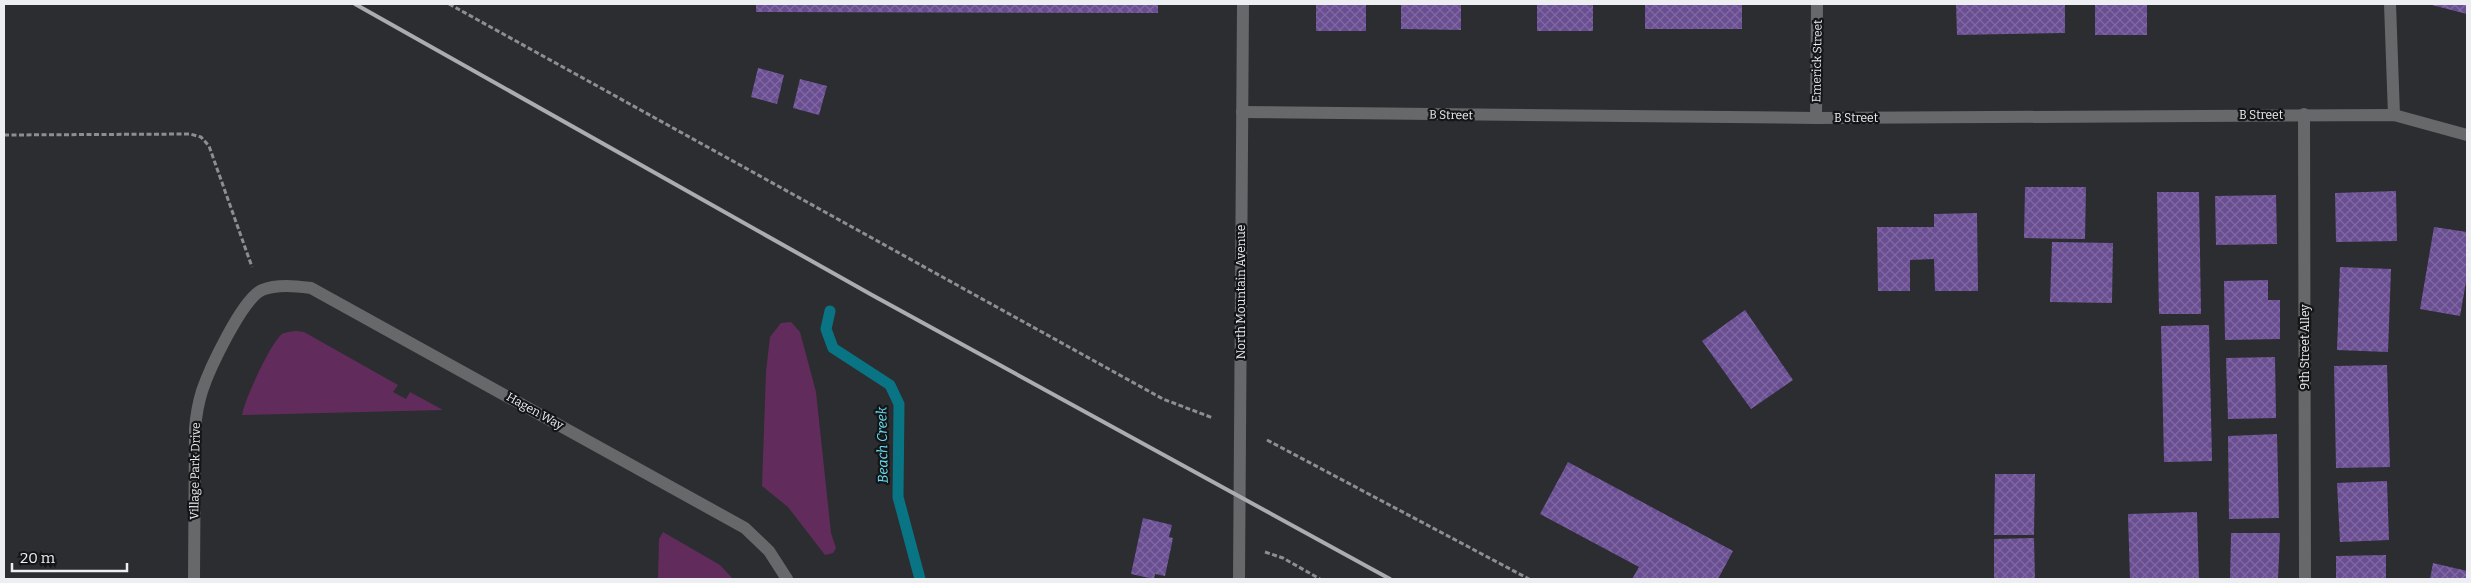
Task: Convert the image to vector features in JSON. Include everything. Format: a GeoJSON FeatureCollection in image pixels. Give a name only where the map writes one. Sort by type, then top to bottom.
{"type":"FeatureCollection","features":[{"type":"Feature","properties":{"kind":"street","name":"North Mountain Avenue"},"geometry":{"type":"LineString","coordinates":[[1239,579],[1242,4]]}},
{"type":"Feature","properties":{"kind":"street","name":"Emerick Street"},"geometry":{"type":"LineString","coordinates":[[1816,118],[1817,4]]}},
{"type":"Feature","properties":{"kind":"street"},"geometry":{"type":"LineString","coordinates":[[2390,4],[2394,115]]}},
{"type":"Feature","properties":{"kind":"street","name":"B Street"},"geometry":{"type":"LineString","coordinates":[[1242,112],[1816,118],[2394,115],[2467,135]]}},
{"type":"Feature","properties":{"kind":"street","name":"9th Street Alley"},"geometry":{"type":"LineString","coordinates":[[2304,114],[2305,579]]}},
{"type":"Feature","properties":{"kind":"street","name":"Hagen Way"},"geometry":{"type":"LineString","coordinates":[[260,291],[288,285],[311,288],[745,528],[769,551],[787,579]]}},
{"type":"Feature","properties":{"kind":"street","name":"Village Park Drive"},"geometry":{"type":"LineString","coordinates":[[194,579],[197,409],[203,388],[239,312],[260,291]]}},
{"type":"Feature","properties":{"kind":"path"},"geometry":{"type":"LineString","coordinates":[[449,4],[1155,394],[1194,411]]}},
{"type":"Feature","properties":{"kind":"path"},"geometry":{"type":"LineString","coordinates":[[4,135],[190,134],[201,137],[209,146],[260,291]]}},
{"type":"Feature","properties":{"kind":"path"},"geometry":{"type":"LineString","coordinates":[[1285,447],[1529,579]]}},
{"type":"Feature","properties":{"kind":"path"},"geometry":{"type":"LineString","coordinates":[[1239,544],[1283,558],[1320,579]]}},
{"type":"Feature","properties":{"kind":"shaded area"},"geometry":{"type":"Polygon","coordinates":[[[791,322],[800,332],[816,392],[831,533],[836,548],[833,553],[825,555],[788,507],[762,486],[766,372],[770,337],[781,323],[791,322]]]}},
{"type":"Feature","properties":{"kind":"shaded area"},"geometry":{"type":"Polygon","coordinates":[[[297,331],[304,332],[398,385],[393,392],[406,399],[410,392],[443,410],[242,415],[253,385],[271,349],[282,334],[297,331]]]}},
{"type":"Feature","properties":{"kind":"shaded area"},"geometry":{"type":"Polygon","coordinates":[[[663,532],[720,565],[733,579],[658,579],[659,539],[663,532]]]}},
{"type":"Feature","properties":{"kind":"building"},"geometry":{"type":"Polygon","coordinates":[[[756,4],[1158,4],[1158,13],[756,12],[756,4]]]}},
{"type":"Feature","properties":{"kind":"building"},"geometry":{"type":"Polygon","coordinates":[[[1316,4],[1366,4],[1366,31],[1316,31],[1316,4]]]}},
{"type":"Feature","properties":{"kind":"building"},"geometry":{"type":"Polygon","coordinates":[[[1401,4],[1461,4],[1461,30],[1401,29],[1401,4]]]}},
{"type":"Feature","properties":{"kind":"building"},"geometry":{"type":"Polygon","coordinates":[[[1537,4],[1593,4],[1593,31],[1537,31],[1537,4]]]}},
{"type":"Feature","properties":{"kind":"building"},"geometry":{"type":"Polygon","coordinates":[[[1645,4],[1742,4],[1742,29],[1645,29],[1645,4]]]}},
{"type":"Feature","properties":{"kind":"building"},"geometry":{"type":"Polygon","coordinates":[[[1956,4],[2065,4],[2065,33],[1957,35],[1956,4]]]}},
{"type":"Feature","properties":{"kind":"building"},"geometry":{"type":"Polygon","coordinates":[[[2095,4],[2147,4],[2147,35],[2095,35],[2095,4]]]}},
{"type":"Feature","properties":{"kind":"building"},"geometry":{"type":"Polygon","coordinates":[[[2428,4],[2467,4],[2467,14],[2428,4]]]}},
{"type":"Feature","properties":{"kind":"building"},"geometry":{"type":"Polygon","coordinates":[[[758,68],[784,75],[777,104],[751,97],[758,68]]]}},
{"type":"Feature","properties":{"kind":"building"},"geometry":{"type":"Polygon","coordinates":[[[800,79],[827,86],[819,115],[793,108],[800,79]]]}},
{"type":"Feature","properties":{"kind":"building"},"geometry":{"type":"Polygon","coordinates":[[[2025,187],[2086,187],[2085,239],[2024,238],[2025,187]]]}},
{"type":"Feature","properties":{"kind":"building"},"geometry":{"type":"Polygon","coordinates":[[[2396,191],[2397,241],[2336,242],[2335,193],[2396,191]]]}},
{"type":"Feature","properties":{"kind":"building"},"geometry":{"type":"Polygon","coordinates":[[[2157,192],[2199,192],[2201,314],[2159,314],[2157,192]]]}},
{"type":"Feature","properties":{"kind":"building"},"geometry":{"type":"Polygon","coordinates":[[[2276,195],[2277,244],[2216,245],[2215,196],[2276,195]]]}},
{"type":"Feature","properties":{"kind":"building"},"geometry":{"type":"Polygon","coordinates":[[[1977,213],[1978,291],[1935,291],[1934,259],[1910,260],[1910,291],[1878,291],[1877,227],[1934,227],[1934,214],[1977,213]]]}},
{"type":"Feature","properties":{"kind":"building"},"geometry":{"type":"Polygon","coordinates":[[[2434,227],[2467,232],[2467,276],[2460,316],[2420,309],[2434,227]]]}},
{"type":"Feature","properties":{"kind":"building"},"geometry":{"type":"Polygon","coordinates":[[[2052,242],[2113,243],[2112,303],[2050,302],[2052,242]]]}},
{"type":"Feature","properties":{"kind":"building"},"geometry":{"type":"Polygon","coordinates":[[[2340,267],[2391,269],[2388,352],[2337,350],[2340,267]]]}},
{"type":"Feature","properties":{"kind":"building"},"geometry":{"type":"Polygon","coordinates":[[[2268,280],[2268,300],[2280,300],[2280,339],[2225,340],[2224,281],[2268,280]]]}},
{"type":"Feature","properties":{"kind":"building"},"geometry":{"type":"Polygon","coordinates":[[[1745,310],[1793,380],[1751,409],[1702,341],[1745,310]]]}},
{"type":"Feature","properties":{"kind":"building"},"geometry":{"type":"Polygon","coordinates":[[[2209,325],[2212,461],[2164,462],[2161,326],[2209,325]]]}},
{"type":"Feature","properties":{"kind":"building"},"geometry":{"type":"Polygon","coordinates":[[[2275,357],[2276,418],[2228,419],[2226,358],[2275,357]]]}},
{"type":"Feature","properties":{"kind":"building"},"geometry":{"type":"Polygon","coordinates":[[[2387,365],[2390,467],[2336,468],[2334,366],[2387,365]]]}},
{"type":"Feature","properties":{"kind":"building"},"geometry":{"type":"Polygon","coordinates":[[[2277,434],[2279,518],[2229,519],[2228,436],[2277,434]]]}},
{"type":"Feature","properties":{"kind":"building"},"geometry":{"type":"Polygon","coordinates":[[[1568,462],[1733,551],[1718,579],[1632,579],[1639,567],[1540,514],[1568,462]]]}},
{"type":"Feature","properties":{"kind":"building"},"geometry":{"type":"Polygon","coordinates":[[[1995,474],[2035,474],[2034,535],[1994,535],[1995,474]]]}},
{"type":"Feature","properties":{"kind":"building"},"geometry":{"type":"Polygon","coordinates":[[[2387,481],[2389,540],[2340,542],[2337,483],[2387,481]]]}},
{"type":"Feature","properties":{"kind":"building"},"geometry":{"type":"Polygon","coordinates":[[[2197,512],[2199,579],[2130,579],[2128,514],[2197,512]]]}},
{"type":"Feature","properties":{"kind":"building"},"geometry":{"type":"Polygon","coordinates":[[[1143,518],[1172,525],[1169,537],[1173,538],[1165,576],[1155,574],[1154,579],[1131,574],[1143,518]]]}},
{"type":"Feature","properties":{"kind":"building"},"geometry":{"type":"Polygon","coordinates":[[[2231,533],[2280,533],[2278,579],[2230,579],[2231,533]]]}},
{"type":"Feature","properties":{"kind":"building"},"geometry":{"type":"Polygon","coordinates":[[[2034,538],[2035,579],[1994,579],[1994,539],[2034,538]]]}},
{"type":"Feature","properties":{"kind":"building"},"geometry":{"type":"Polygon","coordinates":[[[2386,555],[2386,579],[2336,579],[2336,556],[2386,555]]]}},
{"type":"Feature","properties":{"kind":"building"},"geometry":{"type":"Polygon","coordinates":[[[2433,563],[2467,571],[2467,579],[2430,579],[2433,563]]]}},
{"type":"Feature","properties":{"kind":"waterway","name":"Beach Creek"},"geometry":{"type":"LineString","coordinates":[[830,311],[826,329],[833,348],[890,385],[899,404],[898,497],[920,579]]}},
{"type":"Feature","properties":{"kind":"railway"},"geometry":{"type":"LineString","coordinates":[[355,4],[872,295],[1390,579]]}}]}
